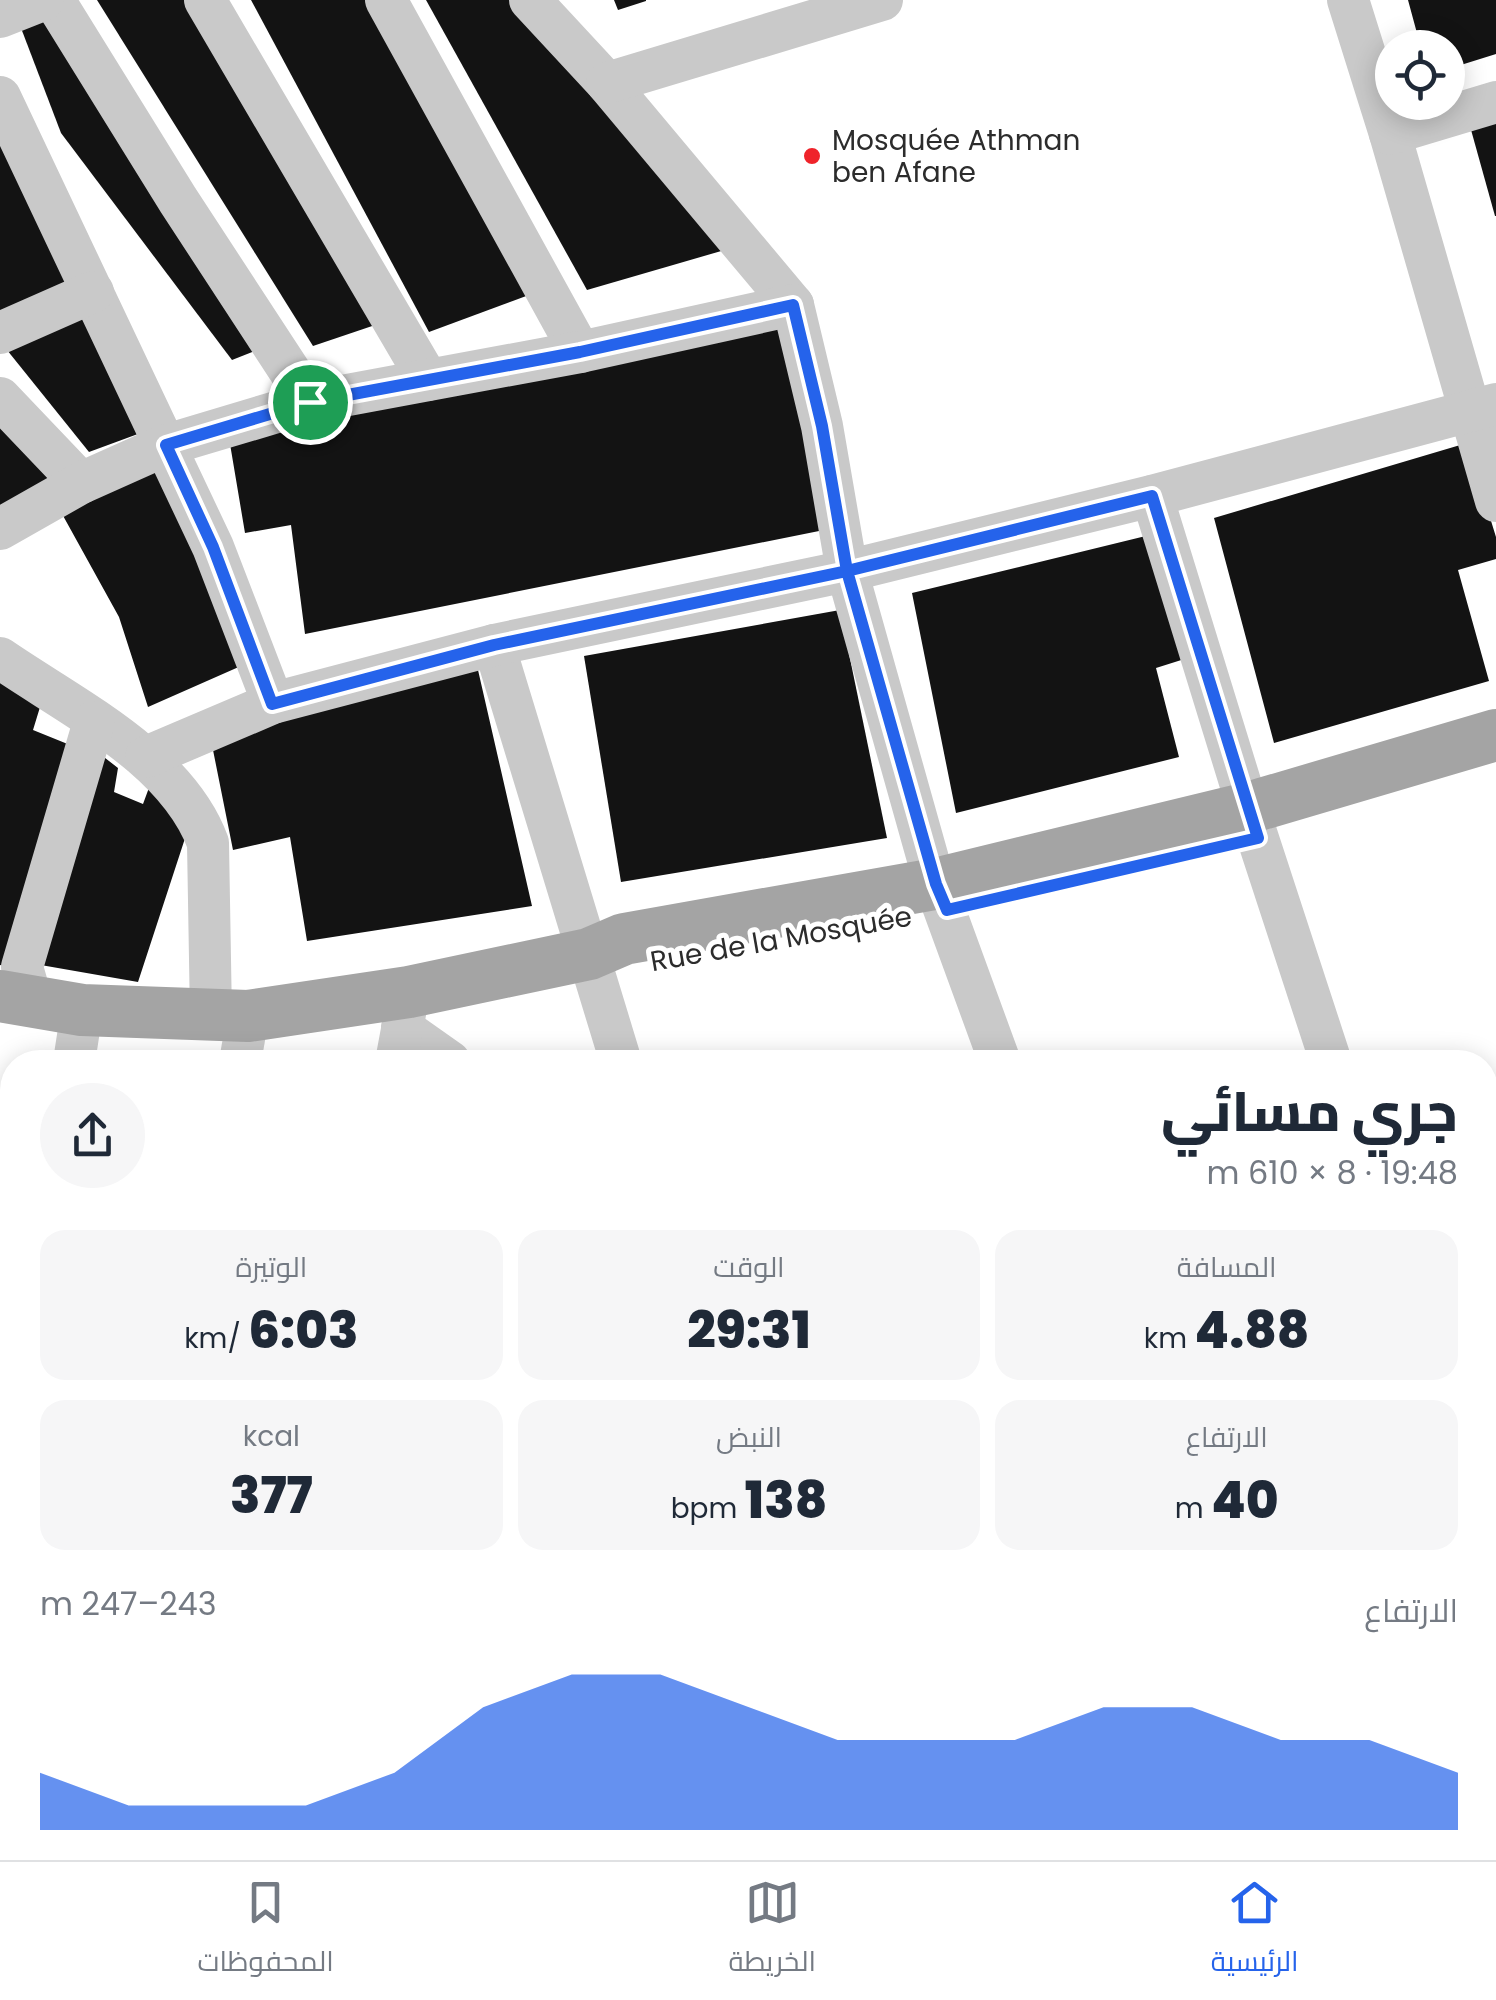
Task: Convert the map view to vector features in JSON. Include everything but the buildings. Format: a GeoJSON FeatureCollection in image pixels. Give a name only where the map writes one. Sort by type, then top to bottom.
{"type":"FeatureCollection","features":[{"type":"Feature","properties":{"kind":"main road"},"geometry":{"type":"LineString","coordinates":[[1253,823],[1496,735]]}},
{"type":"Feature","properties":{"kind":"main road","name":"Rue de la Mosquée"},"geometry":{"type":"LineString","coordinates":[[589,954],[628,964],[941,897],[1496,769]]}},
{"type":"Feature","properties":{"kind":"main road"},"geometry":{"type":"LineString","coordinates":[[38,1003],[233,1032],[402,1028],[589,954]]}},
{"type":"Feature","properties":{"kind":"street"},"geometry":{"type":"LineString","coordinates":[[0,17],[42,0]]}},
{"type":"Feature","properties":{"kind":"street"},"geometry":{"type":"LineString","coordinates":[[54,0],[310,402]]}},
{"type":"Feature","properties":{"kind":"street"},"geometry":{"type":"LineString","coordinates":[[205,0],[428,380]]}},
{"type":"Feature","properties":{"kind":"street"},"geometry":{"type":"LineString","coordinates":[[386,0],[580,352]]}},
{"type":"Feature","properties":{"kind":"street"},"geometry":{"type":"LineString","coordinates":[[530,0],[607,83],[793,305],[822,426],[847,571],[941,897],[996,1050]]}},
{"type":"Feature","properties":{"kind":"street"},"geometry":{"type":"LineString","coordinates":[[607,83],[882,0]]}},
{"type":"Feature","properties":{"kind":"street"},"geometry":{"type":"LineString","coordinates":[[1348,0],[1483,408],[1496,502]]}},
{"type":"Feature","properties":{"kind":"street"},"geometry":{"type":"LineString","coordinates":[[0,97],[213,547],[272,704]]}},
{"type":"Feature","properties":{"kind":"street"},"geometry":{"type":"LineString","coordinates":[[1390,134],[1496,102]]}},
{"type":"Feature","properties":{"kind":"street"},"geometry":{"type":"LineString","coordinates":[[0,333],[93,292]]}},
{"type":"Feature","properties":{"kind":"street"},"geometry":{"type":"LineString","coordinates":[[0,529],[81,483],[166,445],[310,402],[580,352],[793,305]]}},
{"type":"Feature","properties":{"kind":"street"},"geometry":{"type":"LineString","coordinates":[[0,398],[81,483]]}},
{"type":"Feature","properties":{"kind":"street"},"geometry":{"type":"LineString","coordinates":[[146,756],[272,704],[494,645],[847,571],[1152,496],[1483,408]]}},
{"type":"Feature","properties":{"kind":"street"},"geometry":{"type":"LineString","coordinates":[[1152,496],[1327,1050]]}},
{"type":"Feature","properties":{"kind":"street"},"geometry":{"type":"LineString","coordinates":[[494,645],[617,1050]]}},
{"type":"Feature","properties":{"kind":"street"},"geometry":{"type":"LineString","coordinates":[[0,658],[146,756],[191,808],[208,843],[233,1032]]}},
{"type":"Feature","properties":{"kind":"street"},"geometry":{"type":"LineString","coordinates":[[67,1050],[22,968],[94,722]]}},
{"type":"Feature","properties":{"kind":"street"},"geometry":{"type":"LineString","coordinates":[[402,1028],[433,1050]]}},
{"type":"Feature","properties":{"kind":"place","name":"Mosquée Athman ben Afane"},"geometry":{"type":"Point","coordinates":[812,156]}},
{"type":"Feature","properties":{"kind":"route"},"geometry":{"type":"LineString","coordinates":[[310,402],[166,445],[213,547],[272,704],[494,645],[847,571],[936,884],[947,910],[1258,838],[1152,496],[847,571],[822,426],[793,305],[580,352],[310,402]]}}]}
